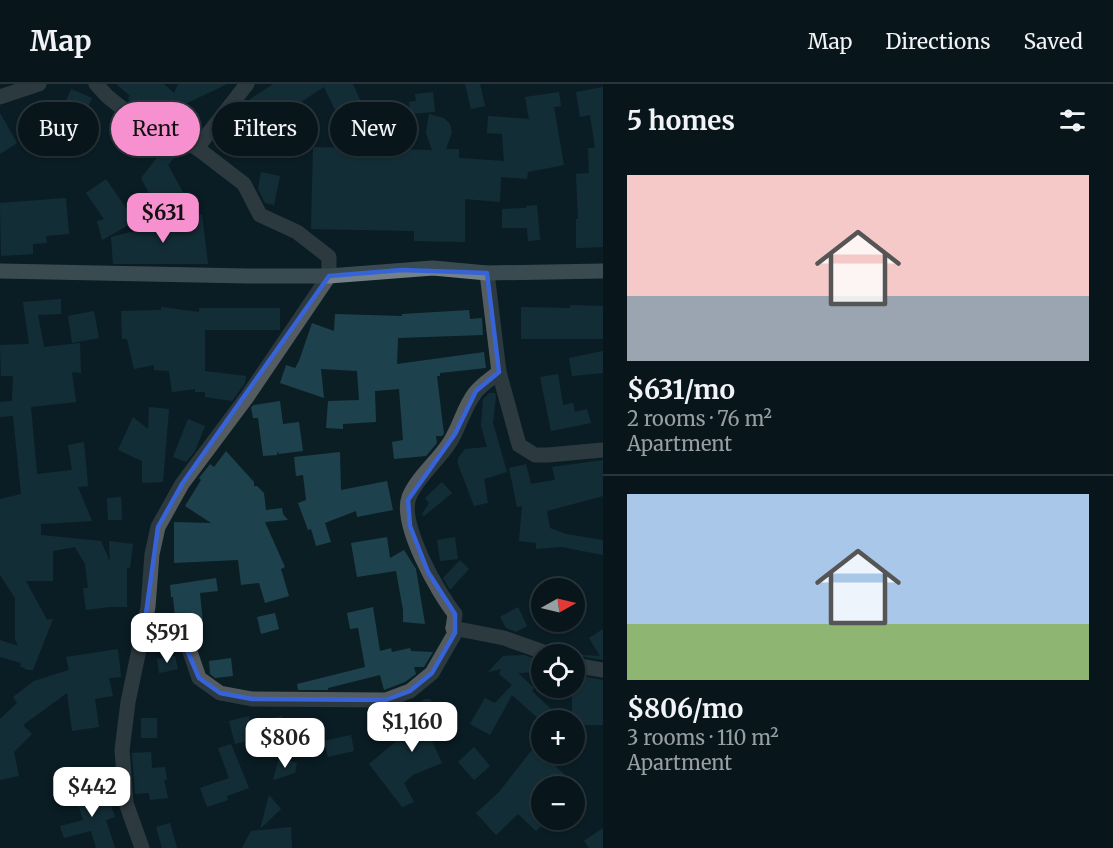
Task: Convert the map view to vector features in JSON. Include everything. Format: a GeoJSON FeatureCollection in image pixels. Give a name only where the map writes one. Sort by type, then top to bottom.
{"type":"FeatureCollection","features":[{"type":"Feature","properties":{"kind":"main road"},"geometry":{"type":"LineString","coordinates":[[0,271],[329,276],[433,268],[487,273],[603,270]]}},
{"type":"Feature","properties":{"kind":"street"},"geometry":{"type":"LineString","coordinates":[[0,97],[39,84]]}},
{"type":"Feature","properties":{"kind":"street"},"geometry":{"type":"LineString","coordinates":[[96,84],[114,102]]}},
{"type":"Feature","properties":{"kind":"street"},"geometry":{"type":"LineString","coordinates":[[200,144],[247,84]]}},
{"type":"Feature","properties":{"kind":"street"},"geometry":{"type":"LineString","coordinates":[[136,846],[126,803],[122,750],[128,702],[148,607],[152,554],[158,527],[182,484],[247,397],[329,276],[329,257],[297,232],[260,215],[244,184],[200,150]]}},
{"type":"Feature","properties":{"kind":"street"},"geometry":{"type":"LineString","coordinates":[[95,273],[603,270]]}},
{"type":"Feature","properties":{"kind":"street"},"geometry":{"type":"LineString","coordinates":[[487,273],[500,372],[519,445],[535,455],[603,450]]}},
{"type":"Feature","properties":{"kind":"street"},"geometry":{"type":"LineString","coordinates":[[145,621],[178,629],[186,640],[199,678],[220,693],[252,699],[387,700],[410,691],[432,673],[455,633],[453,628],[455,614],[443,599],[428,572],[410,526],[408,500],[416,483],[443,453],[455,434],[476,391],[500,372]]}},
{"type":"Feature","properties":{"kind":"street"},"geometry":{"type":"LineString","coordinates":[[453,628],[504,638],[531,648]]}},
{"type":"Feature","properties":{"kind":"street"},"geometry":{"type":"LineString","coordinates":[[585,667],[603,670]]}},
{"type":"Feature","properties":{"kind":"highlighted area"},"geometry":{"type":"Polygon","coordinates":[[[402,270],[487,273],[499,372],[476,391],[455,434],[408,500],[410,526],[428,572],[455,614],[455,633],[432,673],[410,691],[386,700],[252,699],[220,693],[199,678],[178,629],[145,621],[158,527],[182,484],[329,276],[402,270]]]}},
{"type":"Feature","properties":{"kind":"building"},"geometry":{"type":"Polygon","coordinates":[[[116,84],[164,84],[174,93],[178,84],[227,84],[190,102],[130,102],[128,98],[130,96],[116,84]]]}},
{"type":"Feature","properties":{"kind":"building"},"geometry":{"type":"Polygon","coordinates":[[[273,84],[353,84],[361,102],[331,102],[324,87],[301,102],[246,102],[273,84]]]}},
{"type":"Feature","properties":{"kind":"building"},"geometry":{"type":"Polygon","coordinates":[[[465,84],[480,84],[485,106],[471,109],[465,84]]]}},
{"type":"Feature","properties":{"kind":"building"},"geometry":{"type":"Polygon","coordinates":[[[603,87],[603,247],[576,248],[576,219],[578,219],[576,174],[589,173],[588,148],[595,148],[590,115],[580,117],[576,92],[603,87]]]}},
{"type":"Feature","properties":{"kind":"building"},"geometry":{"type":"Polygon","coordinates":[[[71,89],[92,98],[90,102],[66,102],[71,89]]]}},
{"type":"Feature","properties":{"kind":"building"},"geometry":{"type":"Polygon","coordinates":[[[433,92],[435,112],[417,113],[417,102],[409,102],[416,101],[415,94],[433,92]]]}},
{"type":"Feature","properties":{"kind":"building"},"geometry":{"type":"Polygon","coordinates":[[[559,92],[561,106],[554,107],[564,165],[528,172],[527,179],[501,177],[500,202],[465,199],[465,242],[414,241],[414,231],[311,229],[313,156],[318,156],[318,147],[330,147],[330,156],[417,156],[417,150],[432,150],[426,133],[429,114],[444,118],[450,124],[452,132],[446,149],[459,149],[459,158],[504,161],[502,134],[487,133],[488,116],[529,119],[525,97],[559,92]]]}},
{"type":"Feature","properties":{"kind":"building"},"geometry":{"type":"Polygon","coordinates":[[[0,113],[17,143],[0,154],[0,113]]]}},
{"type":"Feature","properties":{"kind":"building"},"geometry":{"type":"Polygon","coordinates":[[[158,156],[176,156],[168,165],[184,194],[102,240],[97,221],[104,219],[86,193],[106,179],[128,211],[153,201],[141,178],[158,156]]]}},
{"type":"Feature","properties":{"kind":"building"},"geometry":{"type":"Polygon","coordinates":[[[261,172],[280,176],[274,205],[265,203],[258,189],[261,172]]]}},
{"type":"Feature","properties":{"kind":"building"},"geometry":{"type":"Polygon","coordinates":[[[66,198],[69,234],[46,236],[47,243],[33,244],[33,254],[1,256],[0,203],[66,198]]]}},
{"type":"Feature","properties":{"kind":"building"},"geometry":{"type":"Polygon","coordinates":[[[537,205],[540,240],[528,241],[527,228],[502,228],[502,209],[537,205]]]}},
{"type":"Feature","properties":{"kind":"building"},"geometry":{"type":"Polygon","coordinates":[[[202,214],[208,264],[113,264],[111,237],[202,214]]]}},
{"type":"Feature","properties":{"kind":"building"},"geometry":{"type":"Polygon","coordinates":[[[61,299],[61,314],[38,315],[44,347],[80,343],[81,373],[72,372],[76,402],[31,407],[37,474],[72,470],[68,445],[84,442],[88,486],[78,487],[92,521],[41,524],[41,535],[101,541],[110,562],[109,541],[133,544],[130,568],[127,568],[127,607],[86,610],[83,588],[88,588],[85,564],[75,547],[53,551],[53,581],[26,581],[47,620],[53,619],[33,670],[28,670],[20,666],[21,663],[0,657],[0,640],[18,646],[15,639],[15,598],[0,575],[0,499],[21,494],[13,416],[0,417],[0,402],[12,401],[13,376],[1,376],[0,345],[29,344],[23,302],[61,299]]]}},
{"type":"Feature","properties":{"kind":"building"},"geometry":{"type":"Polygon","coordinates":[[[570,305],[603,306],[603,339],[521,339],[521,307],[570,308],[570,305]]]}},
{"type":"Feature","properties":{"kind":"building"},"geometry":{"type":"Polygon","coordinates":[[[161,307],[199,312],[199,308],[280,308],[280,330],[205,330],[205,371],[246,376],[245,383],[232,401],[205,397],[205,392],[195,392],[195,389],[172,392],[169,371],[154,370],[154,365],[134,369],[127,339],[122,339],[121,311],[161,310],[161,307]]]}},
{"type":"Feature","properties":{"kind":"building"},"geometry":{"type":"Polygon","coordinates":[[[469,310],[470,319],[482,318],[483,335],[398,338],[397,364],[484,352],[486,368],[440,373],[440,376],[437,376],[444,434],[436,436],[437,443],[426,456],[394,459],[392,442],[403,440],[399,389],[375,391],[376,422],[343,424],[343,429],[326,428],[328,401],[359,400],[357,371],[321,369],[324,398],[280,383],[286,365],[295,368],[299,361],[312,323],[334,331],[335,314],[402,316],[402,314],[469,310]]]}},
{"type":"Feature","properties":{"kind":"building"},"geometry":{"type":"Polygon","coordinates":[[[94,311],[99,338],[72,343],[68,316],[94,311]]]}},
{"type":"Feature","properties":{"kind":"building"},"geometry":{"type":"Polygon","coordinates":[[[603,351],[603,373],[572,376],[569,358],[603,351]]]}},
{"type":"Feature","properties":{"kind":"building"},"geometry":{"type":"Polygon","coordinates":[[[558,374],[563,405],[573,403],[575,412],[587,409],[591,423],[551,431],[540,377],[558,374]]]}},
{"type":"Feature","properties":{"kind":"building"},"geometry":{"type":"Polygon","coordinates":[[[489,393],[495,393],[496,397],[493,423],[507,472],[484,479],[488,503],[474,506],[458,464],[458,458],[465,449],[487,447],[481,426],[483,399],[489,393]]]}},
{"type":"Feature","properties":{"kind":"building"},"geometry":{"type":"Polygon","coordinates":[[[280,401],[283,424],[299,422],[303,451],[279,454],[278,451],[277,455],[263,456],[258,418],[253,418],[251,407],[280,401]]]}},
{"type":"Feature","properties":{"kind":"building"},"geometry":{"type":"Polygon","coordinates":[[[149,407],[169,409],[163,482],[142,483],[142,461],[118,450],[133,417],[148,429],[149,407]]]}},
{"type":"Feature","properties":{"kind":"building"},"geometry":{"type":"Polygon","coordinates":[[[188,419],[205,426],[195,451],[186,462],[173,457],[188,419]]]}},
{"type":"Feature","properties":{"kind":"building"},"geometry":{"type":"Polygon","coordinates":[[[226,451],[254,482],[254,486],[264,493],[266,510],[282,508],[288,520],[265,522],[285,567],[281,569],[289,596],[265,603],[259,583],[241,585],[238,560],[174,563],[174,522],[211,523],[185,506],[201,480],[199,478],[210,464],[214,467],[226,451]]]}},
{"type":"Feature","properties":{"kind":"building"},"geometry":{"type":"Polygon","coordinates":[[[340,452],[341,490],[387,481],[393,510],[357,517],[356,511],[325,523],[331,542],[316,546],[311,529],[308,530],[298,503],[306,500],[303,475],[296,476],[294,457],[340,452]]]}},
{"type":"Feature","properties":{"kind":"building"},"geometry":{"type":"Polygon","coordinates":[[[603,460],[603,496],[547,511],[550,528],[566,534],[603,540],[603,555],[562,547],[536,549],[536,543],[519,541],[522,506],[517,507],[509,468],[526,464],[531,484],[555,480],[552,467],[603,460]]]}},
{"type":"Feature","properties":{"kind":"building"},"geometry":{"type":"Polygon","coordinates":[[[442,482],[452,493],[424,516],[422,514],[429,503],[425,498],[442,482]]]}},
{"type":"Feature","properties":{"kind":"building"},"geometry":{"type":"Polygon","coordinates":[[[121,497],[122,520],[108,520],[107,498],[121,497]]]}},
{"type":"Feature","properties":{"kind":"building"},"geometry":{"type":"Polygon","coordinates":[[[387,537],[390,558],[404,550],[416,569],[425,624],[403,622],[396,571],[357,577],[351,543],[387,537]]]}},
{"type":"Feature","properties":{"kind":"building"},"geometry":{"type":"Polygon","coordinates":[[[455,537],[458,559],[440,561],[437,540],[455,537]]]}},
{"type":"Feature","properties":{"kind":"building"},"geometry":{"type":"Polygon","coordinates":[[[460,560],[469,569],[450,590],[443,578],[460,560]]]}},
{"type":"Feature","properties":{"kind":"building"},"geometry":{"type":"Polygon","coordinates":[[[216,578],[218,591],[200,593],[203,623],[187,625],[175,618],[170,585],[216,578]]]}},
{"type":"Feature","properties":{"kind":"building"},"geometry":{"type":"Polygon","coordinates":[[[373,607],[380,651],[391,648],[392,652],[410,648],[411,651],[433,652],[424,667],[414,667],[416,674],[405,682],[384,690],[380,675],[328,688],[328,690],[298,690],[297,684],[365,667],[358,628],[350,629],[347,613],[373,607]]]}},
{"type":"Feature","properties":{"kind":"building"},"geometry":{"type":"Polygon","coordinates":[[[518,607],[527,626],[516,632],[506,628],[500,617],[518,607]]]}},
{"type":"Feature","properties":{"kind":"building"},"geometry":{"type":"Polygon","coordinates":[[[275,613],[279,629],[261,634],[257,617],[275,613]]]}},
{"type":"Feature","properties":{"kind":"building"},"geometry":{"type":"Polygon","coordinates":[[[603,629],[603,660],[585,657],[600,656],[589,638],[603,629]]]}},
{"type":"Feature","properties":{"kind":"building"},"geometry":{"type":"Polygon","coordinates":[[[118,649],[121,677],[109,678],[113,696],[95,699],[99,727],[72,731],[67,693],[23,725],[32,734],[14,752],[19,776],[0,780],[0,719],[17,703],[13,697],[34,681],[69,670],[66,657],[118,649]]]}},
{"type":"Feature","properties":{"kind":"building"},"geometry":{"type":"Polygon","coordinates":[[[524,655],[531,658],[531,672],[518,673],[531,685],[531,698],[539,698],[552,710],[531,710],[531,712],[512,695],[490,735],[470,724],[485,698],[495,703],[512,685],[499,674],[501,669],[488,672],[503,656],[524,655]]]}},
{"type":"Feature","properties":{"kind":"building"},"geometry":{"type":"Polygon","coordinates":[[[175,656],[178,669],[159,673],[157,659],[175,656]]]}},
{"type":"Feature","properties":{"kind":"building"},"geometry":{"type":"Polygon","coordinates":[[[231,658],[233,676],[215,678],[210,674],[209,661],[231,658]]]}},
{"type":"Feature","properties":{"kind":"building"},"geometry":{"type":"Polygon","coordinates":[[[585,677],[603,680],[603,725],[585,725],[585,710],[572,710],[572,698],[585,698],[585,677]]]}},
{"type":"Feature","properties":{"kind":"building"},"geometry":{"type":"Polygon","coordinates":[[[425,699],[430,699],[441,716],[445,713],[452,723],[440,731],[441,739],[432,741],[442,763],[413,775],[404,783],[414,802],[402,807],[369,764],[405,734],[407,737],[424,721],[416,705],[425,699]]]}},
{"type":"Feature","properties":{"kind":"building"},"geometry":{"type":"Polygon","coordinates":[[[249,716],[250,722],[282,716],[286,734],[235,744],[229,721],[249,716]]]}},
{"type":"Feature","properties":{"kind":"building"},"geometry":{"type":"Polygon","coordinates":[[[141,718],[157,718],[157,738],[141,738],[141,718]]]}},
{"type":"Feature","properties":{"kind":"building"},"geometry":{"type":"Polygon","coordinates":[[[351,735],[354,751],[328,757],[324,741],[351,735]]]}},
{"type":"Feature","properties":{"kind":"building"},"geometry":{"type":"Polygon","coordinates":[[[231,744],[249,788],[227,796],[228,800],[207,807],[200,788],[229,778],[218,748],[231,744]]]}},
{"type":"Feature","properties":{"kind":"building"},"geometry":{"type":"Polygon","coordinates":[[[474,747],[490,766],[474,780],[458,762],[474,747]]]}},
{"type":"Feature","properties":{"kind":"building"},"geometry":{"type":"Polygon","coordinates":[[[531,751],[531,764],[553,764],[566,776],[531,776],[531,826],[518,814],[496,835],[476,813],[499,792],[531,751]]]}},
{"type":"Feature","properties":{"kind":"building"},"geometry":{"type":"Polygon","coordinates":[[[151,752],[152,768],[165,767],[167,780],[164,780],[168,798],[150,800],[149,793],[135,794],[132,753],[151,752]]]}},
{"type":"Feature","properties":{"kind":"building"},"geometry":{"type":"Polygon","coordinates":[[[279,758],[297,763],[295,773],[273,780],[279,758]]]}},
{"type":"Feature","properties":{"kind":"building"},"geometry":{"type":"Polygon","coordinates":[[[91,782],[93,799],[107,794],[115,817],[106,820],[115,848],[96,848],[91,831],[64,838],[60,826],[83,820],[78,804],[80,803],[78,783],[91,782]]]}},
{"type":"Feature","properties":{"kind":"building"},"geometry":{"type":"Polygon","coordinates":[[[269,795],[281,809],[260,829],[269,795]]]}},
{"type":"Feature","properties":{"kind":"building"},"geometry":{"type":"Polygon","coordinates":[[[170,823],[177,848],[162,848],[156,827],[170,823]]]}},
{"type":"Feature","properties":{"kind":"building"},"geometry":{"type":"Polygon","coordinates":[[[291,827],[292,848],[242,848],[251,831],[291,827]]]}},
{"type":"Feature","properties":{"kind":"building"},"geometry":{"type":"Polygon","coordinates":[[[603,828],[603,848],[589,848],[584,841],[603,828]]]}}]}
